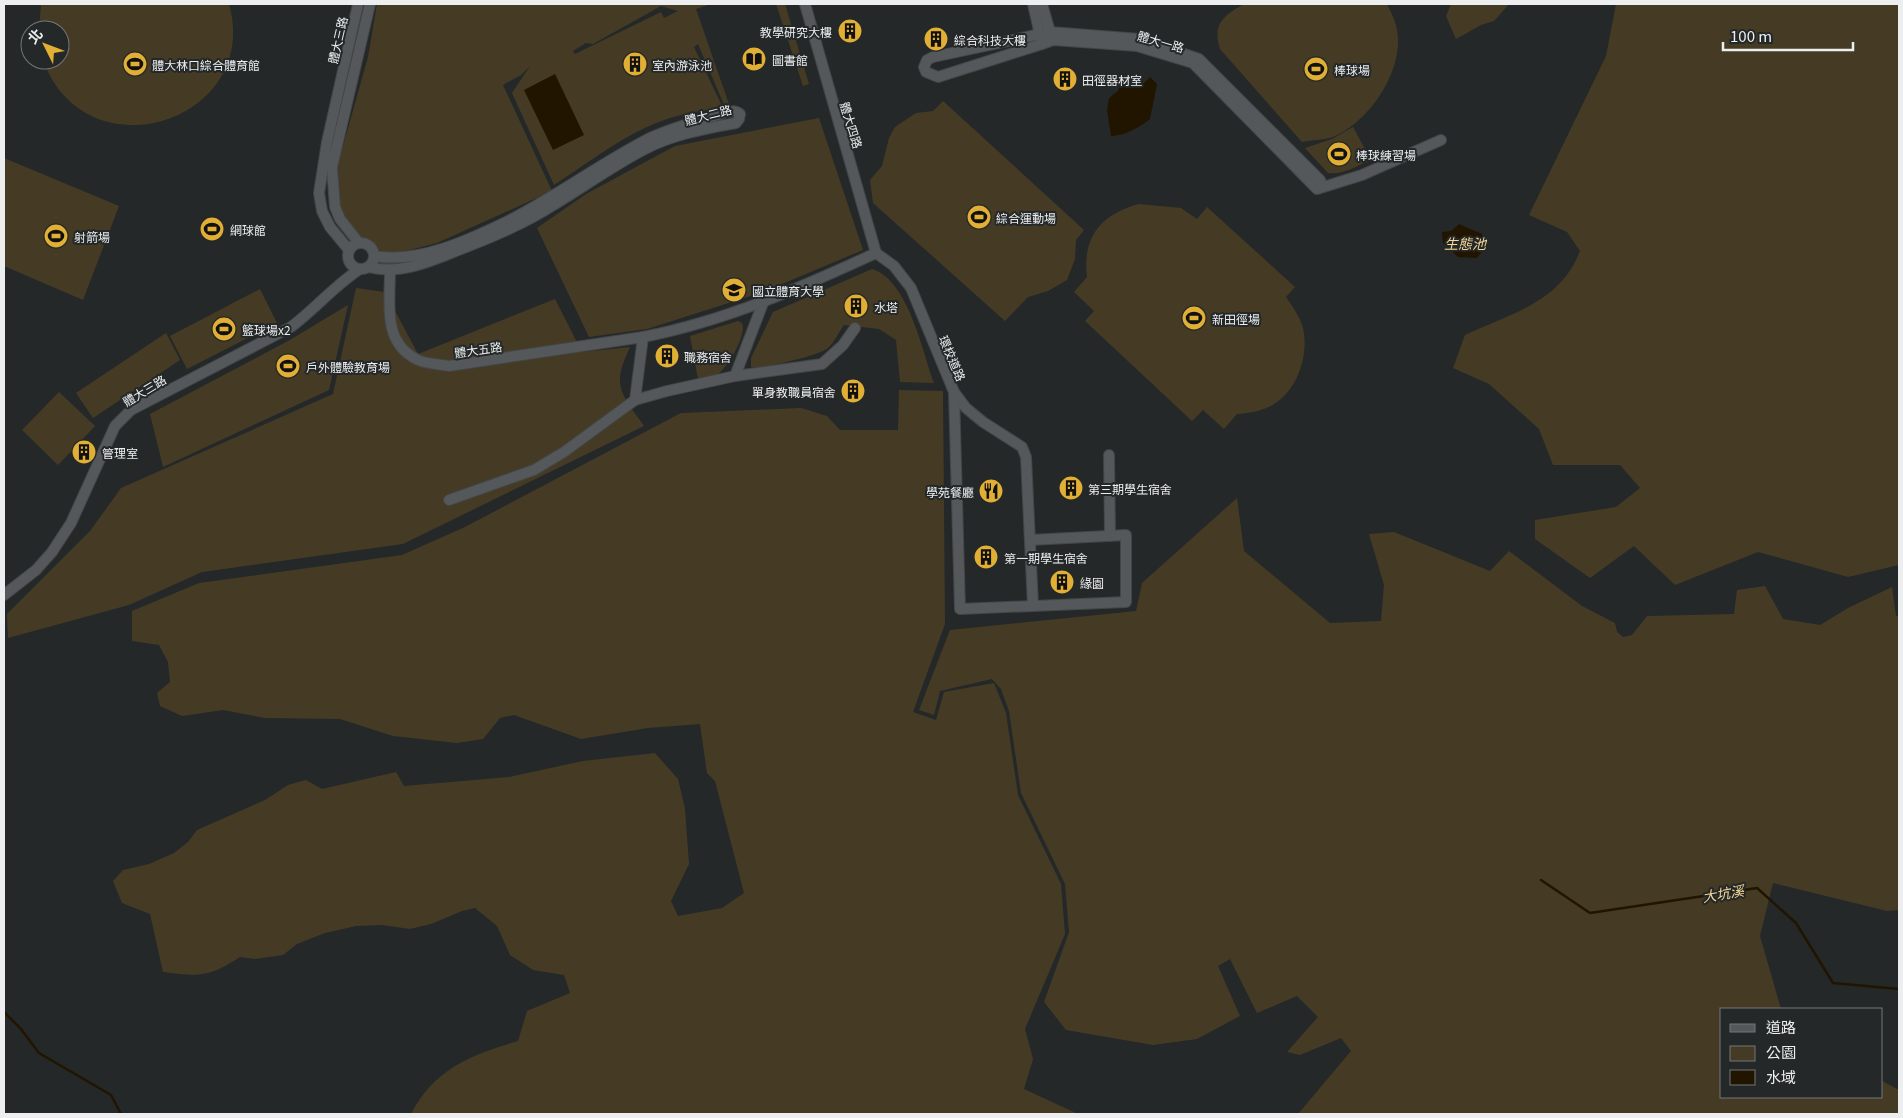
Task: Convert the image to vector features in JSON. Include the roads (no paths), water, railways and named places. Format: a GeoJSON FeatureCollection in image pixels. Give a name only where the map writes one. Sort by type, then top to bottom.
{"type":"FeatureCollection","features":[{"type":"Feature","properties":{"kind":"street","name":"體大三路"},"geometry":{"type":"LineString","coordinates":[[350,250],[330,228],[322,211],[319,193],[327,142],[358,4]]}},
{"type":"Feature","properties":{"kind":"street","name":"體大三路"},"geometry":{"type":"LineString","coordinates":[[359,243],[340,219],[335,206],[332,167],[370,4]]}},
{"type":"Feature","properties":{"kind":"street","name":"體大四路"},"geometry":{"type":"LineString","coordinates":[[804,4],[876,253]]}},
{"type":"Feature","properties":{"kind":"street"},"geometry":{"type":"LineString","coordinates":[[1033,4],[1046,38]]}},
{"type":"Feature","properties":{"kind":"street"},"geometry":{"type":"LineString","coordinates":[[1042,4],[1046,38]]}},
{"type":"Feature","properties":{"kind":"street"},"geometry":{"type":"LineString","coordinates":[[1046,38],[938,76],[926,72],[924,67],[927,60],[933,57],[1046,38]]}},
{"type":"Feature","properties":{"kind":"street","name":"體大一路"},"geometry":{"type":"LineString","coordinates":[[1046,38],[1137,46],[1193,64],[1317,189],[1362,175],[1441,140]]}},
{"type":"Feature","properties":{"kind":"street","name":"體大二路"},"geometry":{"type":"LineString","coordinates":[[364,268],[390,270],[434,260],[501,233],[553,206],[647,148],[680,134],[736,123],[740,114],[731,111],[683,124],[651,138],[507,221],[438,250],[408,258],[392,259],[374,256]]}},
{"type":"Feature","properties":{"kind":"street"},"geometry":{"type":"LineString","coordinates":[[359,243],[368,245],[374,256],[364,268],[349,262],[350,250],[359,243]]}},
{"type":"Feature","properties":{"kind":"street","name":"體大五路"},"geometry":{"type":"LineString","coordinates":[[390,270],[391,328],[400,349],[420,361],[449,366],[643,338],[686,329],[762,303],[876,253]]}},
{"type":"Feature","properties":{"kind":"street","name":"環校道路"},"geometry":{"type":"LineString","coordinates":[[876,253],[894,266],[912,288],[954,392],[966,408],[983,422],[1022,446],[1026,458],[1030,540]]}},
{"type":"Feature","properties":{"kind":"street","name":"體大三路"},"geometry":{"type":"LineString","coordinates":[[4,595],[36,570],[52,552],[71,523],[115,426],[131,410],[291,326],[311,312],[348,277],[364,268]]}},
{"type":"Feature","properties":{"kind":"street"},"geometry":{"type":"LineString","coordinates":[[735,376],[762,303]]}},
{"type":"Feature","properties":{"kind":"street"},"geometry":{"type":"LineString","coordinates":[[448,500],[534,470],[564,452],[635,400],[735,376],[822,364],[843,345],[855,328]]}},
{"type":"Feature","properties":{"kind":"street"},"geometry":{"type":"LineString","coordinates":[[635,400],[643,338]]}},
{"type":"Feature","properties":{"kind":"street"},"geometry":{"type":"LineString","coordinates":[[954,392],[960,609],[1033,606],[1126,602],[1126,535],[1030,540],[1033,606]]}},
{"type":"Feature","properties":{"kind":"street"},"geometry":{"type":"LineString","coordinates":[[1109,455],[1110,536]]}},
{"type":"Feature","properties":{"kind":"water"},"geometry":{"type":"Polygon","coordinates":[[[555,74],[584,135],[553,150],[524,90],[555,74]]]}},
{"type":"Feature","properties":{"kind":"water"},"geometry":{"type":"Polygon","coordinates":[[[1150,77],[1157,84],[1150,119],[1132,130],[1111,136],[1107,110],[1109,98],[1118,91],[1121,83],[1132,84],[1136,87],[1150,77]]]}},
{"type":"Feature","properties":{"kind":"water","name":"生態池"},"geometry":{"type":"Polygon","coordinates":[[[1459,224],[1482,234],[1484,249],[1477,258],[1458,257],[1443,243],[1442,232],[1451,231],[1459,224]]]}},
{"type":"Feature","properties":{"kind":"waterway","name":"大坑溪"},"geometry":{"type":"LineString","coordinates":[[1541,880],[1590,913],[1757,888],[1796,923],[1833,983],[1899,989]]}},
{"type":"Feature","properties":{"kind":"waterway"},"geometry":{"type":"LineString","coordinates":[[4,1012],[21,1029],[39,1053],[111,1095],[121,1114]]}},
{"type":"Feature","properties":{"kind":"place","name":"教學研究大樓"},"geometry":{"type":"Point","coordinates":[850,31]}},
{"type":"Feature","properties":{"kind":"place","name":"綜合科技大樓"},"geometry":{"type":"Point","coordinates":[936,39]}},
{"type":"Feature","properties":{"kind":"place","name":"圖書館"},"geometry":{"type":"Point","coordinates":[754,59]}},
{"type":"Feature","properties":{"kind":"place","name":"體大林口綜合體育館"},"geometry":{"type":"Point","coordinates":[135,64]}},
{"type":"Feature","properties":{"kind":"place","name":"室內游泳池"},"geometry":{"type":"Point","coordinates":[635,64]}},
{"type":"Feature","properties":{"kind":"place","name":"棒球場"},"geometry":{"type":"Point","coordinates":[1316,69]}},
{"type":"Feature","properties":{"kind":"place","name":"田徑器材室"},"geometry":{"type":"Point","coordinates":[1065,79]}},
{"type":"Feature","properties":{"kind":"place","name":"棒球練習場"},"geometry":{"type":"Point","coordinates":[1339,154]}},
{"type":"Feature","properties":{"kind":"place","name":"綜合運動場"},"geometry":{"type":"Point","coordinates":[979,217]}},
{"type":"Feature","properties":{"kind":"place","name":"網球館"},"geometry":{"type":"Point","coordinates":[212,229]}},
{"type":"Feature","properties":{"kind":"place","name":"射箭場"},"geometry":{"type":"Point","coordinates":[56,236]}},
{"type":"Feature","properties":{"kind":"place","name":"國立體育大學"},"geometry":{"type":"Point","coordinates":[734,290]}},
{"type":"Feature","properties":{"kind":"place","name":"水塔"},"geometry":{"type":"Point","coordinates":[856,306]}},
{"type":"Feature","properties":{"kind":"place","name":"新田徑場"},"geometry":{"type":"Point","coordinates":[1194,318]}},
{"type":"Feature","properties":{"kind":"place","name":"籃球場x2"},"geometry":{"type":"Point","coordinates":[224,329]}},
{"type":"Feature","properties":{"kind":"place","name":"職務宿舍"},"geometry":{"type":"Point","coordinates":[667,356]}},
{"type":"Feature","properties":{"kind":"place","name":"戶外體驗教育場"},"geometry":{"type":"Point","coordinates":[288,366]}},
{"type":"Feature","properties":{"kind":"place","name":"單身教職員宿舍"},"geometry":{"type":"Point","coordinates":[853,391]}},
{"type":"Feature","properties":{"kind":"place","name":"管理室"},"geometry":{"type":"Point","coordinates":[84,452]}},
{"type":"Feature","properties":{"kind":"place","name":"第三期學生宿舍"},"geometry":{"type":"Point","coordinates":[1071,488]}},
{"type":"Feature","properties":{"kind":"place","name":"學苑餐廳"},"geometry":{"type":"Point","coordinates":[991,491]}},
{"type":"Feature","properties":{"kind":"place","name":"第一期學生宿舍"},"geometry":{"type":"Point","coordinates":[986,557]}},
{"type":"Feature","properties":{"kind":"place","name":"緣園"},"geometry":{"type":"Point","coordinates":[1062,582]}}]}
